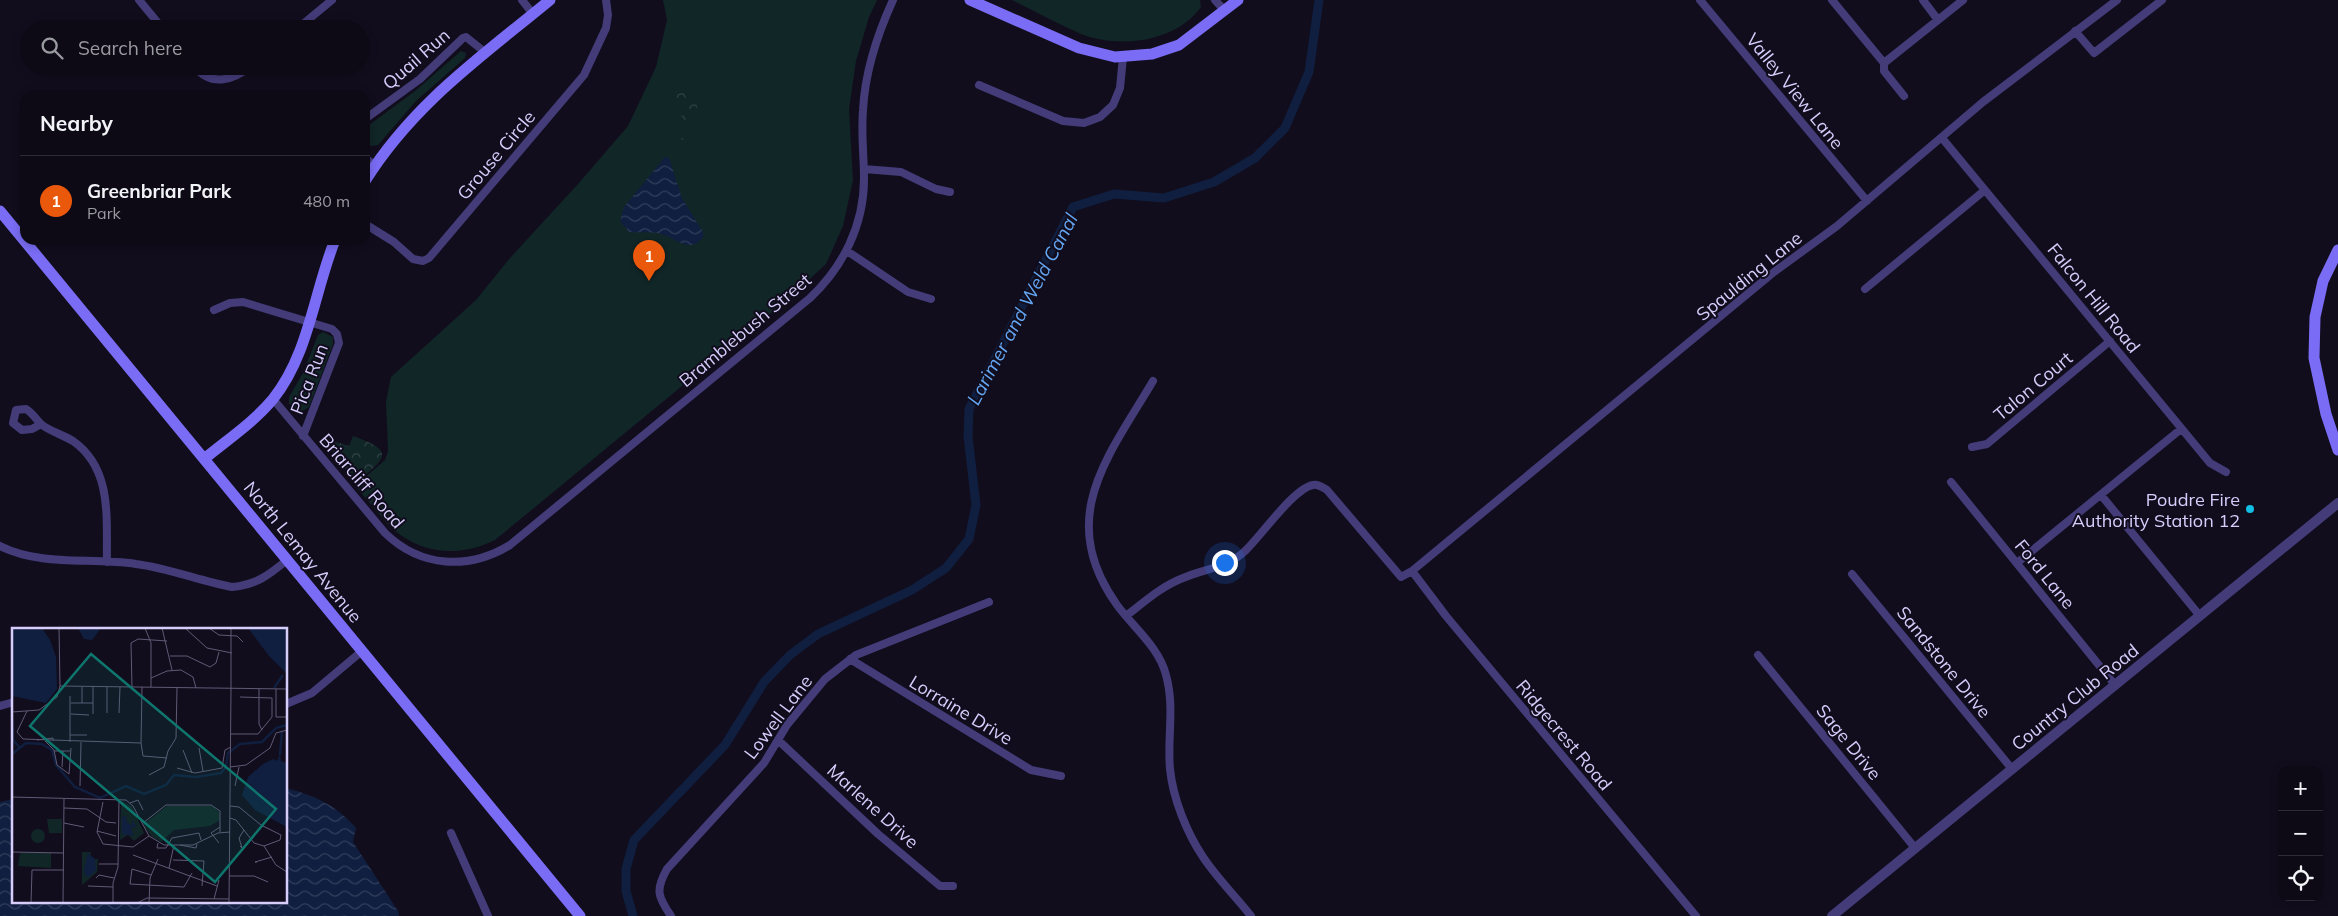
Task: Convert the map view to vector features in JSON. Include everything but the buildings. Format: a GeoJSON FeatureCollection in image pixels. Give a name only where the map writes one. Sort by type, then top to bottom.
{"type":"FeatureCollection","features":[{"type":"Feature","properties":{"kind":"main road"},"geometry":{"type":"LineString","coordinates":[[370,173],[396,136],[420,110],[550,0]]}},
{"type":"Feature","properties":{"kind":"main road"},"geometry":{"type":"LineString","coordinates":[[970,0],[1079,48],[1105,55],[1123,57],[1152,54],[1179,45],[1238,0]]}},
{"type":"Feature","properties":{"kind":"main road","name":"North Lemay Avenue"},"geometry":{"type":"LineString","coordinates":[[0,211],[20,235]]}},
{"type":"Feature","properties":{"kind":"main road","name":"North Lemay Avenue"},"geometry":{"type":"LineString","coordinates":[[28,245],[580,916]]}},
{"type":"Feature","properties":{"kind":"main road"},"geometry":{"type":"LineString","coordinates":[[204,459],[258,415],[273,399],[294,367],[333,245]]}},
{"type":"Feature","properties":{"kind":"main road"},"geometry":{"type":"LineString","coordinates":[[2338,250],[2323,281],[2317,310],[2314,358],[2326,414],[2338,450]]}},
{"type":"Feature","properties":{"kind":"street"},"geometry":{"type":"LineString","coordinates":[[138,0],[155,20]]}},
{"type":"Feature","properties":{"kind":"street"},"geometry":{"type":"LineString","coordinates":[[308,20],[332,0]]}},
{"type":"Feature","properties":{"kind":"street"},"geometry":{"type":"LineString","coordinates":[[522,0],[533,14]]}},
{"type":"Feature","properties":{"kind":"street","name":"Grouse Circle"},"geometry":{"type":"LineString","coordinates":[[370,227],[388,238],[413,258],[423,261],[429,258],[584,75],[606,28],[608,15],[606,0]]}},
{"type":"Feature","properties":{"kind":"street","name":"Bramblebush Street"},"geometry":{"type":"LineString","coordinates":[[443,562],[474,560],[491,555],[510,545],[810,298],[826,282],[846,251],[861,212],[864,190],[862,124],[867,76],[877,38],[893,0]]}},
{"type":"Feature","properties":{"kind":"street"},"geometry":{"type":"LineString","coordinates":[[1215,0],[1225,11]]}},
{"type":"Feature","properties":{"kind":"street","name":"Valley View Lane"},"geometry":{"type":"LineString","coordinates":[[1700,0],[1867,201]]}},
{"type":"Feature","properties":{"kind":"street"},"geometry":{"type":"LineString","coordinates":[[1832,0],[1884,63],[1884,71],[1904,96]]}},
{"type":"Feature","properties":{"kind":"street"},"geometry":{"type":"LineString","coordinates":[[1923,0],[1938,20]]}},
{"type":"Feature","properties":{"kind":"street"},"geometry":{"type":"LineString","coordinates":[[1884,63],[1963,0]]}},
{"type":"Feature","properties":{"kind":"street","name":"Spaulding Lane"},"geometry":{"type":"LineString","coordinates":[[1126,616],[1161,589],[1182,578],[1228,563],[1243,553],[1261,535],[1280,510],[1307,486],[1314,485],[1327,490],[1392,569],[1401,577],[1412,571],[1774,272],[1867,201],[1983,102],[2117,0]]}},
{"type":"Feature","properties":{"kind":"street"},"geometry":{"type":"LineString","coordinates":[[2075,31],[2094,53],[2162,0]]}},
{"type":"Feature","properties":{"kind":"street","name":"Quail Run"},"geometry":{"type":"LineString","coordinates":[[370,115],[420,79],[463,38],[470,39],[486,53]]}},
{"type":"Feature","properties":{"kind":"street"},"geometry":{"type":"LineString","coordinates":[[979,85],[1063,121],[1089,122],[1105,114],[1116,100],[1120,88],[1123,57]]}},
{"type":"Feature","properties":{"kind":"street"},"geometry":{"type":"LineString","coordinates":[[204,75],[207,78],[218,80],[232,79],[238,75]]}},
{"type":"Feature","properties":{"kind":"street","name":"Falcon Hill Road"},"geometry":{"type":"LineString","coordinates":[[1942,138],[2181,430],[2210,463],[2226,472]]}},
{"type":"Feature","properties":{"kind":"street"},"geometry":{"type":"LineString","coordinates":[[370,162],[375,165]]}},
{"type":"Feature","properties":{"kind":"street"},"geometry":{"type":"LineString","coordinates":[[864,169],[901,172],[936,189],[950,192]]}},
{"type":"Feature","properties":{"kind":"street"},"geometry":{"type":"LineString","coordinates":[[1865,289],[1985,190]]}},
{"type":"Feature","properties":{"kind":"street"},"geometry":{"type":"LineString","coordinates":[[846,251],[908,292],[931,299]]}},
{"type":"Feature","properties":{"kind":"street"},"geometry":{"type":"LineString","coordinates":[[214,310],[230,303],[243,302],[308,322]]}},
{"type":"Feature","properties":{"kind":"street","name":"Pica Run"},"geometry":{"type":"LineString","coordinates":[[303,436],[339,340],[337,334],[332,329],[308,322]]}},
{"type":"Feature","properties":{"kind":"street","name":"Talon Court"},"geometry":{"type":"LineString","coordinates":[[1972,448],[1987,444],[2110,341]]}},
{"type":"Feature","properties":{"kind":"street"},"geometry":{"type":"LineString","coordinates":[[1152,381],[1104,462],[1090,500],[1089,531],[1096,568],[1104,586],[1159,658],[1166,672],[1172,696],[1170,769],[1183,816],[1203,857],[1251,916]]}},
{"type":"Feature","properties":{"kind":"street","name":"Briarcliff Road"},"geometry":{"type":"LineString","coordinates":[[273,399],[391,540],[414,554],[443,562]]}},
{"type":"Feature","properties":{"kind":"street"},"geometry":{"type":"LineString","coordinates":[[41,424],[80,447],[87,453],[100,472],[106,496],[106,562]]}},
{"type":"Feature","properties":{"kind":"street"},"geometry":{"type":"LineString","coordinates":[[2017,563],[2181,430]]}},
{"type":"Feature","properties":{"kind":"street","name":"Ford Lane"},"geometry":{"type":"LineString","coordinates":[[1951,482],[2115,685]]}},
{"type":"Feature","properties":{"kind":"street"},"geometry":{"type":"LineString","coordinates":[[2101,495],[2200,616]]}},
{"type":"Feature","properties":{"kind":"street","name":"Country Club Road"},"geometry":{"type":"LineString","coordinates":[[1832,916],[2338,503]]}},
{"type":"Feature","properties":{"kind":"street"},"geometry":{"type":"LineString","coordinates":[[0,546],[15,554],[49,561],[136,564],[232,587],[246,586],[259,581],[287,560]]}},
{"type":"Feature","properties":{"kind":"street","name":"Ridgecrest Road"},"geometry":{"type":"LineString","coordinates":[[1412,571],[1446,616],[1696,916]]}},
{"type":"Feature","properties":{"kind":"street","name":"Sandstone Drive"},"geometry":{"type":"LineString","coordinates":[[1852,574],[2012,769]]}},
{"type":"Feature","properties":{"kind":"street","name":"Lowell Lane"},"geometry":{"type":"LineString","coordinates":[[670,916],[659,894],[659,882],[667,869],[764,763],[787,725],[825,679],[850,659],[989,602]]}},
{"type":"Feature","properties":{"kind":"street"},"geometry":{"type":"LineString","coordinates":[[288,703],[312,693],[362,651]]}},
{"type":"Feature","properties":{"kind":"street","name":"Sage Drive"},"geometry":{"type":"LineString","coordinates":[[1758,655],[1916,848]]}},
{"type":"Feature","properties":{"kind":"street","name":"Lorraine Drive"},"geometry":{"type":"LineString","coordinates":[[850,659],[1032,770],[1061,776]]}},
{"type":"Feature","properties":{"kind":"street","name":"Marlene Drive"},"geometry":{"type":"LineString","coordinates":[[778,740],[878,834],[940,886],[952,886]]}},
{"type":"Feature","properties":{"kind":"street"},"geometry":{"type":"LineString","coordinates":[[451,833],[488,916]]}},
{"type":"Feature","properties":{"kind":"green space"},"geometry":{"type":"Polygon","coordinates":[[[663,0],[877,0],[869,17],[856,61],[849,109],[853,180],[843,226],[826,264],[789,298],[495,540],[469,549],[456,551],[430,549],[418,544],[394,530],[355,486],[385,460],[388,451],[386,402],[391,377],[476,300],[510,258],[628,126],[656,67],[667,20],[663,0]]]}},
{"type":"Feature","properties":{"kind":"green space"},"geometry":{"type":"Polygon","coordinates":[[[1012,0],[1200,0],[1201,7],[1190,19],[1162,35],[1130,41],[1113,41],[1096,39],[1081,34],[1012,0]]]}},
{"type":"Feature","properties":{"kind":"green space"},"geometry":{"type":"Polygon","coordinates":[[[461,51],[466,53],[465,58],[416,101],[378,145],[370,145],[370,124],[415,91],[461,51]]]}},
{"type":"Feature","properties":{"kind":"green space"},"geometry":{"type":"Polygon","coordinates":[[[690,89],[698,95],[697,110],[685,138],[682,140],[678,132],[682,117],[677,104],[674,106],[671,104],[676,95],[690,89]]]}},
{"type":"Feature","properties":{"kind":"green space"},"geometry":{"type":"Polygon","coordinates":[[[323,332],[333,337],[333,344],[309,407],[301,412],[289,404],[289,397],[303,373],[318,335],[323,332]]]}},
{"type":"Feature","properties":{"kind":"green space"},"geometry":{"type":"Polygon","coordinates":[[[353,436],[376,446],[382,455],[375,466],[358,481],[352,478],[322,439],[349,446],[353,436]]]}},
{"type":"Feature","properties":{"kind":"water"},"geometry":{"type":"Polygon","coordinates":[[[665,157],[669,158],[682,198],[703,232],[703,237],[693,245],[683,244],[657,233],[629,232],[620,221],[624,207],[665,157]]]}},
{"type":"Feature","properties":{"kind":"water"},"geometry":{"type":"Polygon","coordinates":[[[288,789],[325,802],[341,813],[356,828],[353,842],[398,911],[399,916],[0,916],[0,802],[12,799],[12,904],[288,904],[288,789]]]}},
{"type":"Feature","properties":{"kind":"waterway","name":"Larimer and Weld Canal"},"geometry":{"type":"LineString","coordinates":[[633,916],[626,891],[626,869],[634,840],[725,745],[764,682],[790,655],[818,634],[912,590],[946,568],[969,539],[976,505],[968,436],[969,409],[1073,207],[1114,194],[1164,198],[1214,182],[1255,158],[1285,128],[1309,72],[1319,0]]}},
{"type":"Feature","properties":{"kind":"place","name":"Greenbriar Park"},"geometry":{"type":"Point","coordinates":[649,281]}},
{"type":"Feature","properties":{"kind":"place","name":"Poudre Fire Authority Station 12"},"geometry":{"type":"Point","coordinates":[2250,509]}}]}
